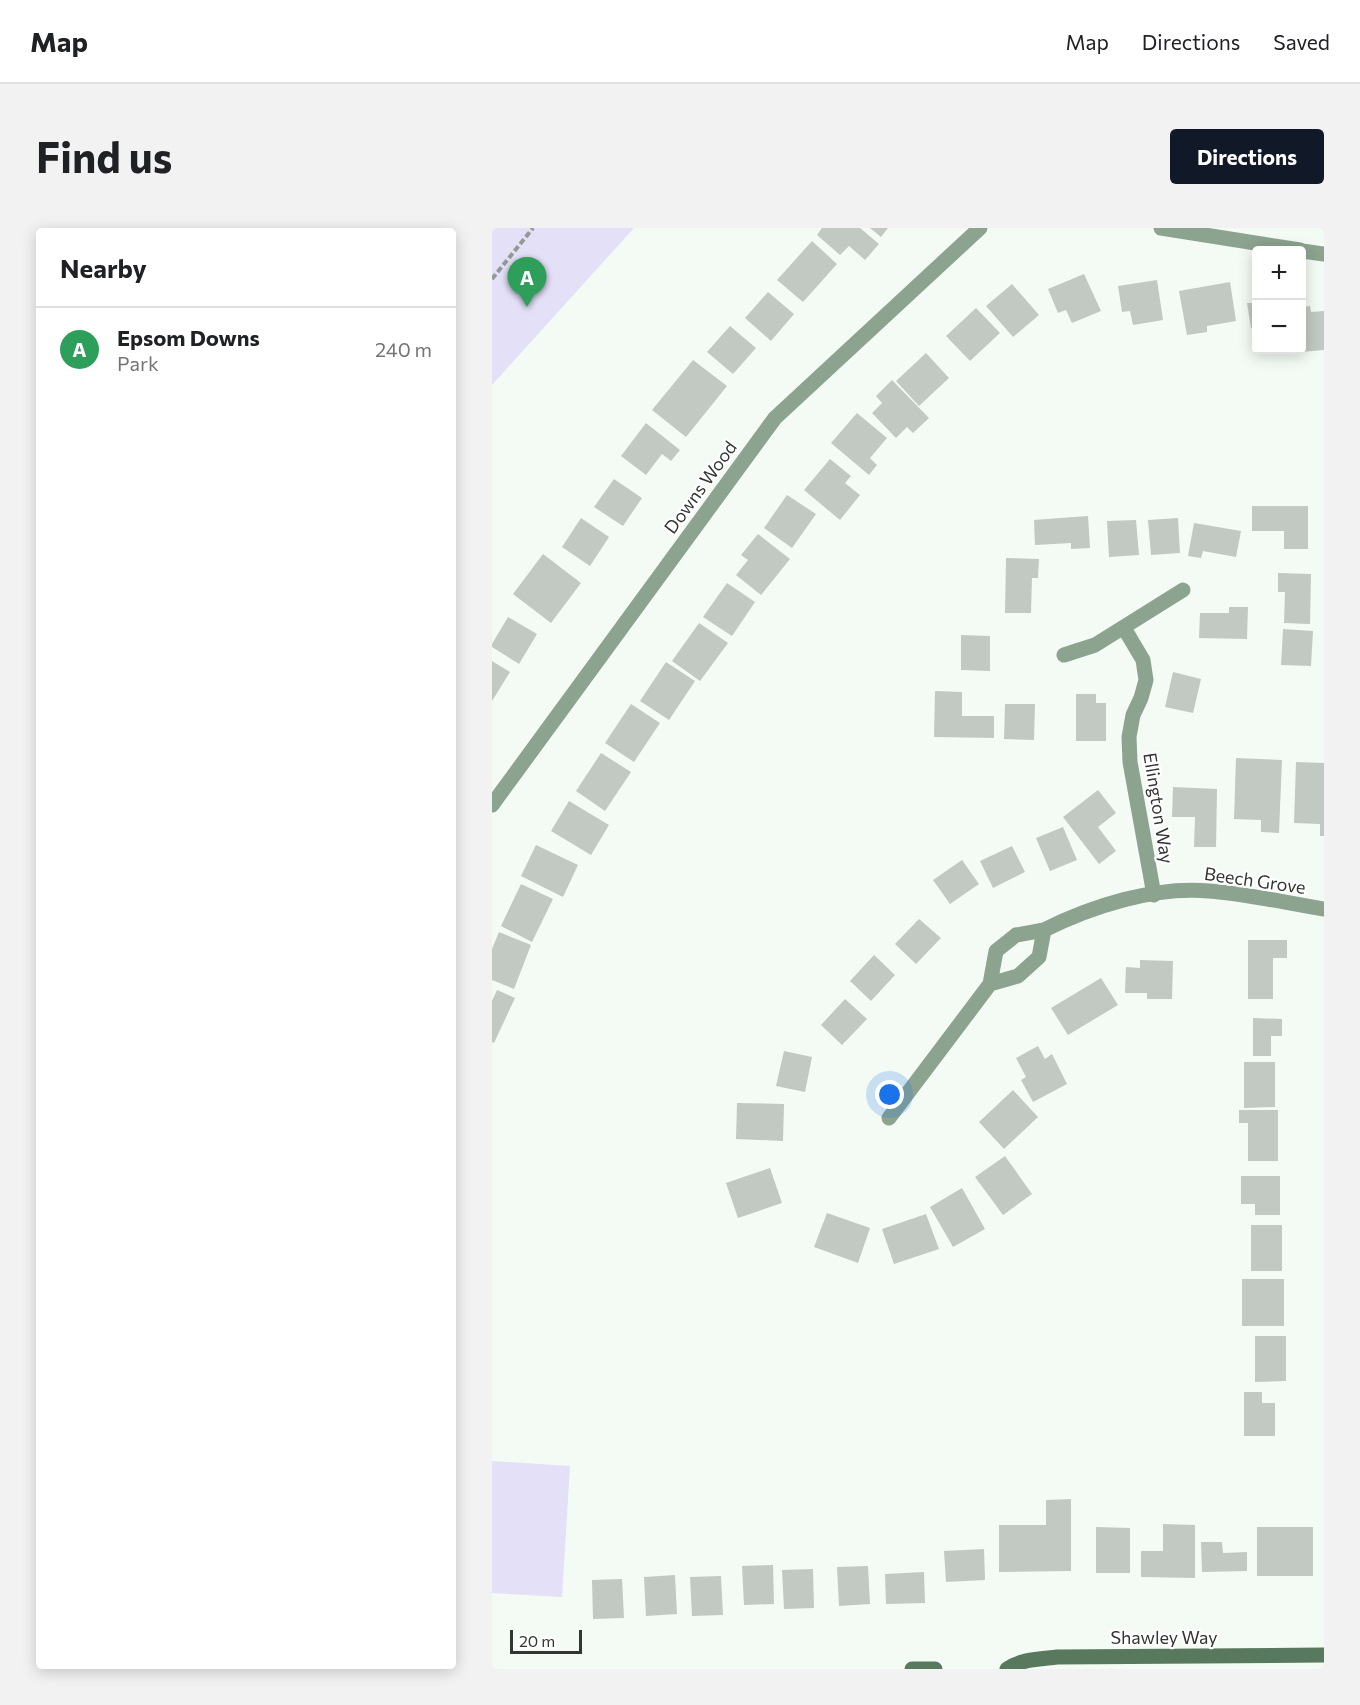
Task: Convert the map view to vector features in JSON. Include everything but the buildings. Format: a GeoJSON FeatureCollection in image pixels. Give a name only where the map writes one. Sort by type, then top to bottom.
{"type":"FeatureCollection","features":[{"type":"Feature","properties":{"kind":"street","name":"Downs Wood"},"geometry":{"type":"LineString","coordinates":[[492,805],[776,418],[980,228]]}},
{"type":"Feature","properties":{"kind":"street"},"geometry":{"type":"LineString","coordinates":[[1161,228],[1271,246]]}},
{"type":"Feature","properties":{"kind":"street"},"geometry":{"type":"LineString","coordinates":[[1306,252],[1324,254]]}},
{"type":"Feature","properties":{"kind":"street"},"geometry":{"type":"LineString","coordinates":[[1064,655],[1095,645],[1183,590]]}},
{"type":"Feature","properties":{"kind":"street","name":"Ellington Way"},"geometry":{"type":"LineString","coordinates":[[1124,628],[1143,660],[1146,680],[1133,715],[1129,737],[1130,762],[1154,895]]}},
{"type":"Feature","properties":{"kind":"street","name":"Beech Grove"},"geometry":{"type":"LineString","coordinates":[[889,1118],[990,984],[996,951],[1016,935],[1044,930],[1076,914],[1113,903],[1154,895],[1208,891],[1324,909]]}},
{"type":"Feature","properties":{"kind":"street"},"geometry":{"type":"LineString","coordinates":[[990,984],[1018,976],[1040,957],[1044,930]]}},
{"type":"Feature","properties":{"kind":"street","name":"Shawley Way"},"geometry":{"type":"LineString","coordinates":[[1006,1669],[1014,1664],[1034,1659],[1058,1657],[1324,1655]]}},
{"type":"Feature","properties":{"kind":"street"},"geometry":{"type":"LineString","coordinates":[[912,1669],[935,1669]]}},
{"type":"Feature","properties":{"kind":"path"},"geometry":{"type":"LineString","coordinates":[[492,279],[533,228]]}},
{"type":"Feature","properties":{"kind":"shaded area"},"geometry":{"type":"Polygon","coordinates":[[[492,228],[634,228],[492,385],[492,228]]]}},
{"type":"Feature","properties":{"kind":"shaded area"},"geometry":{"type":"Polygon","coordinates":[[[492,1461],[570,1466],[562,1597],[492,1593],[492,1461]]]}},
{"type":"Feature","properties":{"kind":"place","name":"Epsom Downs"},"geometry":{"type":"Point","coordinates":[527,307]}}]}
